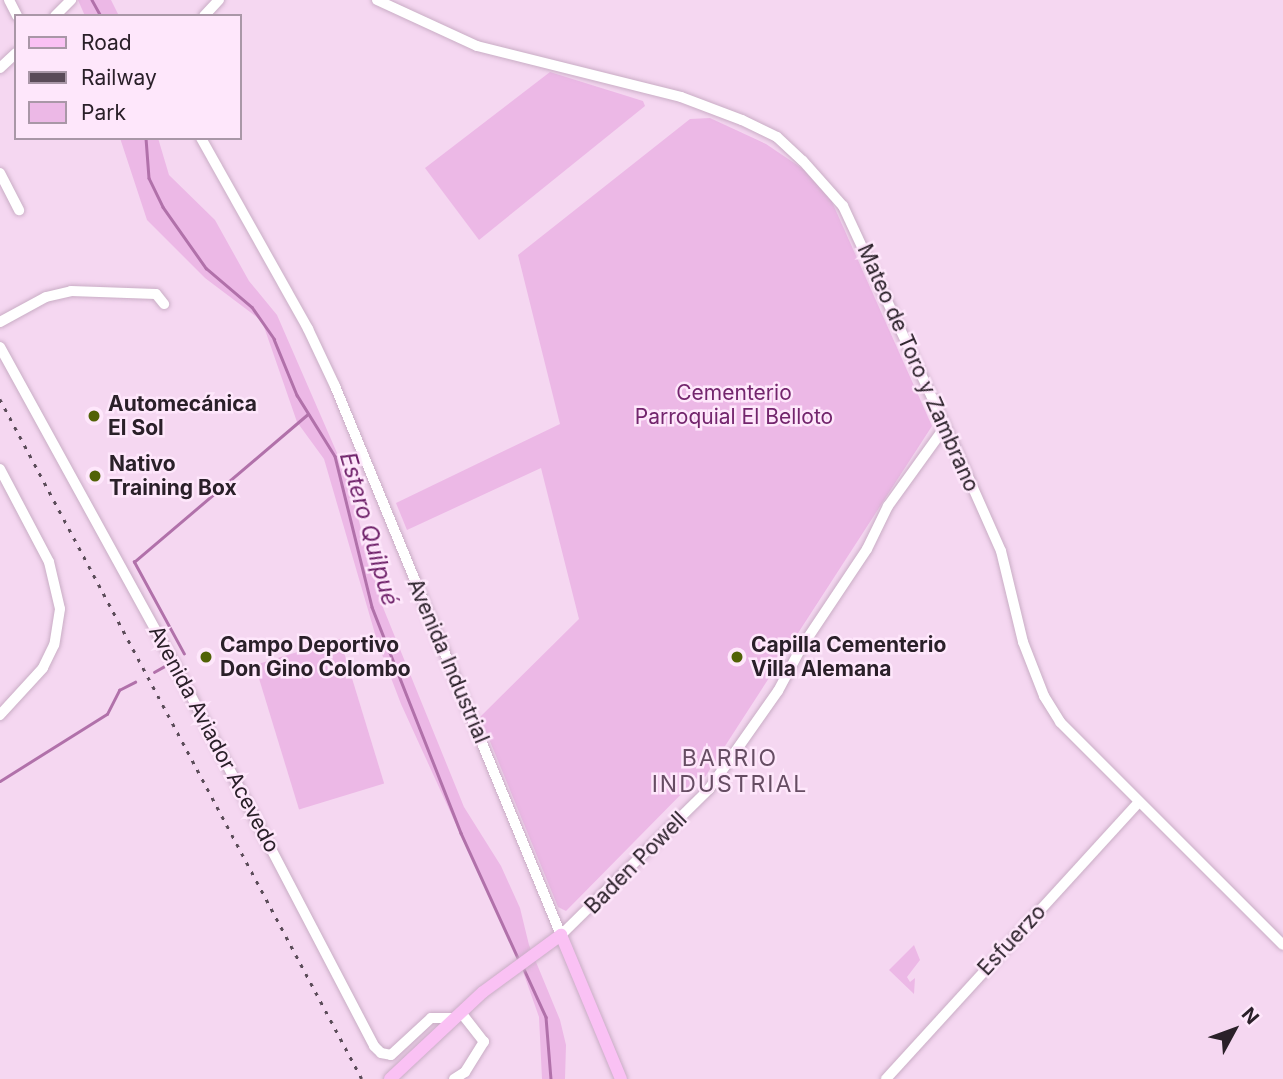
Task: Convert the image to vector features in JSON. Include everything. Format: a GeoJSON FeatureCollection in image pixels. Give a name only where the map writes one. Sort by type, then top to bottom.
{"type":"FeatureCollection","features":[{"type":"Feature","properties":{"kind":"main road","name":"Baden Powell"},"geometry":{"type":"LineString","coordinates":[[390,1079],[501,977],[561,935]]}},
{"type":"Feature","properties":{"kind":"main road","name":"Avenida Industrial"},"geometry":{"type":"LineString","coordinates":[[561,935],[621,1079]]}},
{"type":"Feature","properties":{"kind":"street"},"geometry":{"type":"LineString","coordinates":[[206,14],[219,0]]}},
{"type":"Feature","properties":{"kind":"street","name":"Mateo de Toro y Zambrano"},"geometry":{"type":"LineString","coordinates":[[377,0],[477,46],[681,97],[777,137],[843,206],[1001,551],[1035,679],[1060,722],[1283,945]]}},
{"type":"Feature","properties":{"kind":"street"},"geometry":{"type":"LineString","coordinates":[[0,68],[14,55]]}},
{"type":"Feature","properties":{"kind":"street","name":"Avenida Industrial"},"geometry":{"type":"LineString","coordinates":[[202,140],[309,329],[335,386],[561,935]]}},
{"type":"Feature","properties":{"kind":"street"},"geometry":{"type":"LineString","coordinates":[[0,173],[19,210]]}},
{"type":"Feature","properties":{"kind":"street"},"geometry":{"type":"LineString","coordinates":[[0,322],[46,297],[71,291],[156,293],[164,304]]}},
{"type":"Feature","properties":{"kind":"street","name":"Avenida Aviador Acevedo"},"geometry":{"type":"LineString","coordinates":[[0,347],[183,679],[374,1046],[383,1055],[391,1055],[431,1018],[458,1015]]}},
{"type":"Feature","properties":{"kind":"street","name":"Baden Powell"},"geometry":{"type":"LineString","coordinates":[[561,935],[709,789],[733,757],[867,549],[888,506],[945,426]]}},
{"type":"Feature","properties":{"kind":"street"},"geometry":{"type":"LineString","coordinates":[[0,468],[49,562],[60,609],[54,645],[43,668],[0,715]]}},
{"type":"Feature","properties":{"kind":"street","name":"Esfuerzo"},"geometry":{"type":"LineString","coordinates":[[887,1079],[1139,802]]}},
{"type":"Feature","properties":{"kind":"street"},"geometry":{"type":"LineString","coordinates":[[454,1079],[464,1072],[484,1042],[458,1015]]}},
{"type":"Feature","properties":{"kind":"green space"},"geometry":{"type":"Polygon","coordinates":[[[78,0],[111,0],[118,14],[84,14],[78,0]]]}},
{"type":"Feature","properties":{"kind":"green space"},"geometry":{"type":"Polygon","coordinates":[[[550,72],[643,101],[645,106],[479,240],[425,168],[550,72]]]}},
{"type":"Feature","properties":{"kind":"green space","name":"Cementerio Parroquial El Belloto"},"geometry":{"type":"Polygon","coordinates":[[[710,118],[766,144],[809,173],[828,193],[932,426],[705,777],[701,774],[566,911],[558,907],[480,717],[579,619],[541,468],[407,530],[396,503],[560,424],[518,255],[690,119],[710,118]]]}},
{"type":"Feature","properties":{"kind":"green space"},"geometry":{"type":"Polygon","coordinates":[[[121,140],[159,140],[169,175],[215,220],[249,281],[277,315],[347,476],[380,600],[464,807],[501,866],[520,908],[529,945],[560,1020],[566,1045],[565,1079],[542,1079],[539,1017],[522,969],[401,704],[378,644],[324,459],[297,422],[262,321],[205,278],[147,220],[121,140]]]}},
{"type":"Feature","properties":{"kind":"green space"},"geometry":{"type":"Polygon","coordinates":[[[340,639],[384,783],[299,809],[255,665],[340,639]]]}},
{"type":"Feature","properties":{"kind":"green space"},"geometry":{"type":"Polygon","coordinates":[[[914,945],[920,960],[907,977],[910,982],[915,978],[914,994],[889,970],[914,945]]]}},
{"type":"Feature","properties":{"kind":"waterway","name":"Estero Quilpué"},"geometry":{"type":"LineString","coordinates":[[92,0],[100,14]]}},
{"type":"Feature","properties":{"kind":"waterway","name":"Estero Quilpué"},"geometry":{"type":"LineString","coordinates":[[146,140],[149,178],[163,207],[206,268],[252,307],[274,339],[297,395],[335,456],[372,607],[461,833],[519,960]]}},
{"type":"Feature","properties":{"kind":"waterway"},"geometry":{"type":"LineString","coordinates":[[184,654],[134,562],[307,415]]}},
{"type":"Feature","properties":{"kind":"waterway"},"geometry":{"type":"LineString","coordinates":[[154,672],[165,666]]}},
{"type":"Feature","properties":{"kind":"waterway"},"geometry":{"type":"LineString","coordinates":[[0,781],[107,714],[119,690],[135,682]]}},
{"type":"Feature","properties":{"kind":"waterway","name":"Estero Quilpué"},"geometry":{"type":"LineString","coordinates":[[524,969],[546,1017],[551,1079]]}},
{"type":"Feature","properties":{"kind":"railway"},"geometry":{"type":"LineString","coordinates":[[0,399],[362,1079]]}},
{"type":"Feature","properties":{"kind":"place","name":"Automecánica El Sol"},"geometry":{"type":"Point","coordinates":[94,416]}},
{"type":"Feature","properties":{"kind":"place","name":"Nativo Training Box"},"geometry":{"type":"Point","coordinates":[95,476]}},
{"type":"Feature","properties":{"kind":"place","name":"Campo Deportivo Don Gino Colombo"},"geometry":{"type":"Point","coordinates":[206,657]}},
{"type":"Feature","properties":{"kind":"place","name":"Capilla Cementerio Villa Alemana"},"geometry":{"type":"Point","coordinates":[737,657]}},
{"type":"Feature","properties":{"kind":"district","name":"BARRIO INDUSTRIAL"},"geometry":{"type":"Point","coordinates":[730,771]}}]}
